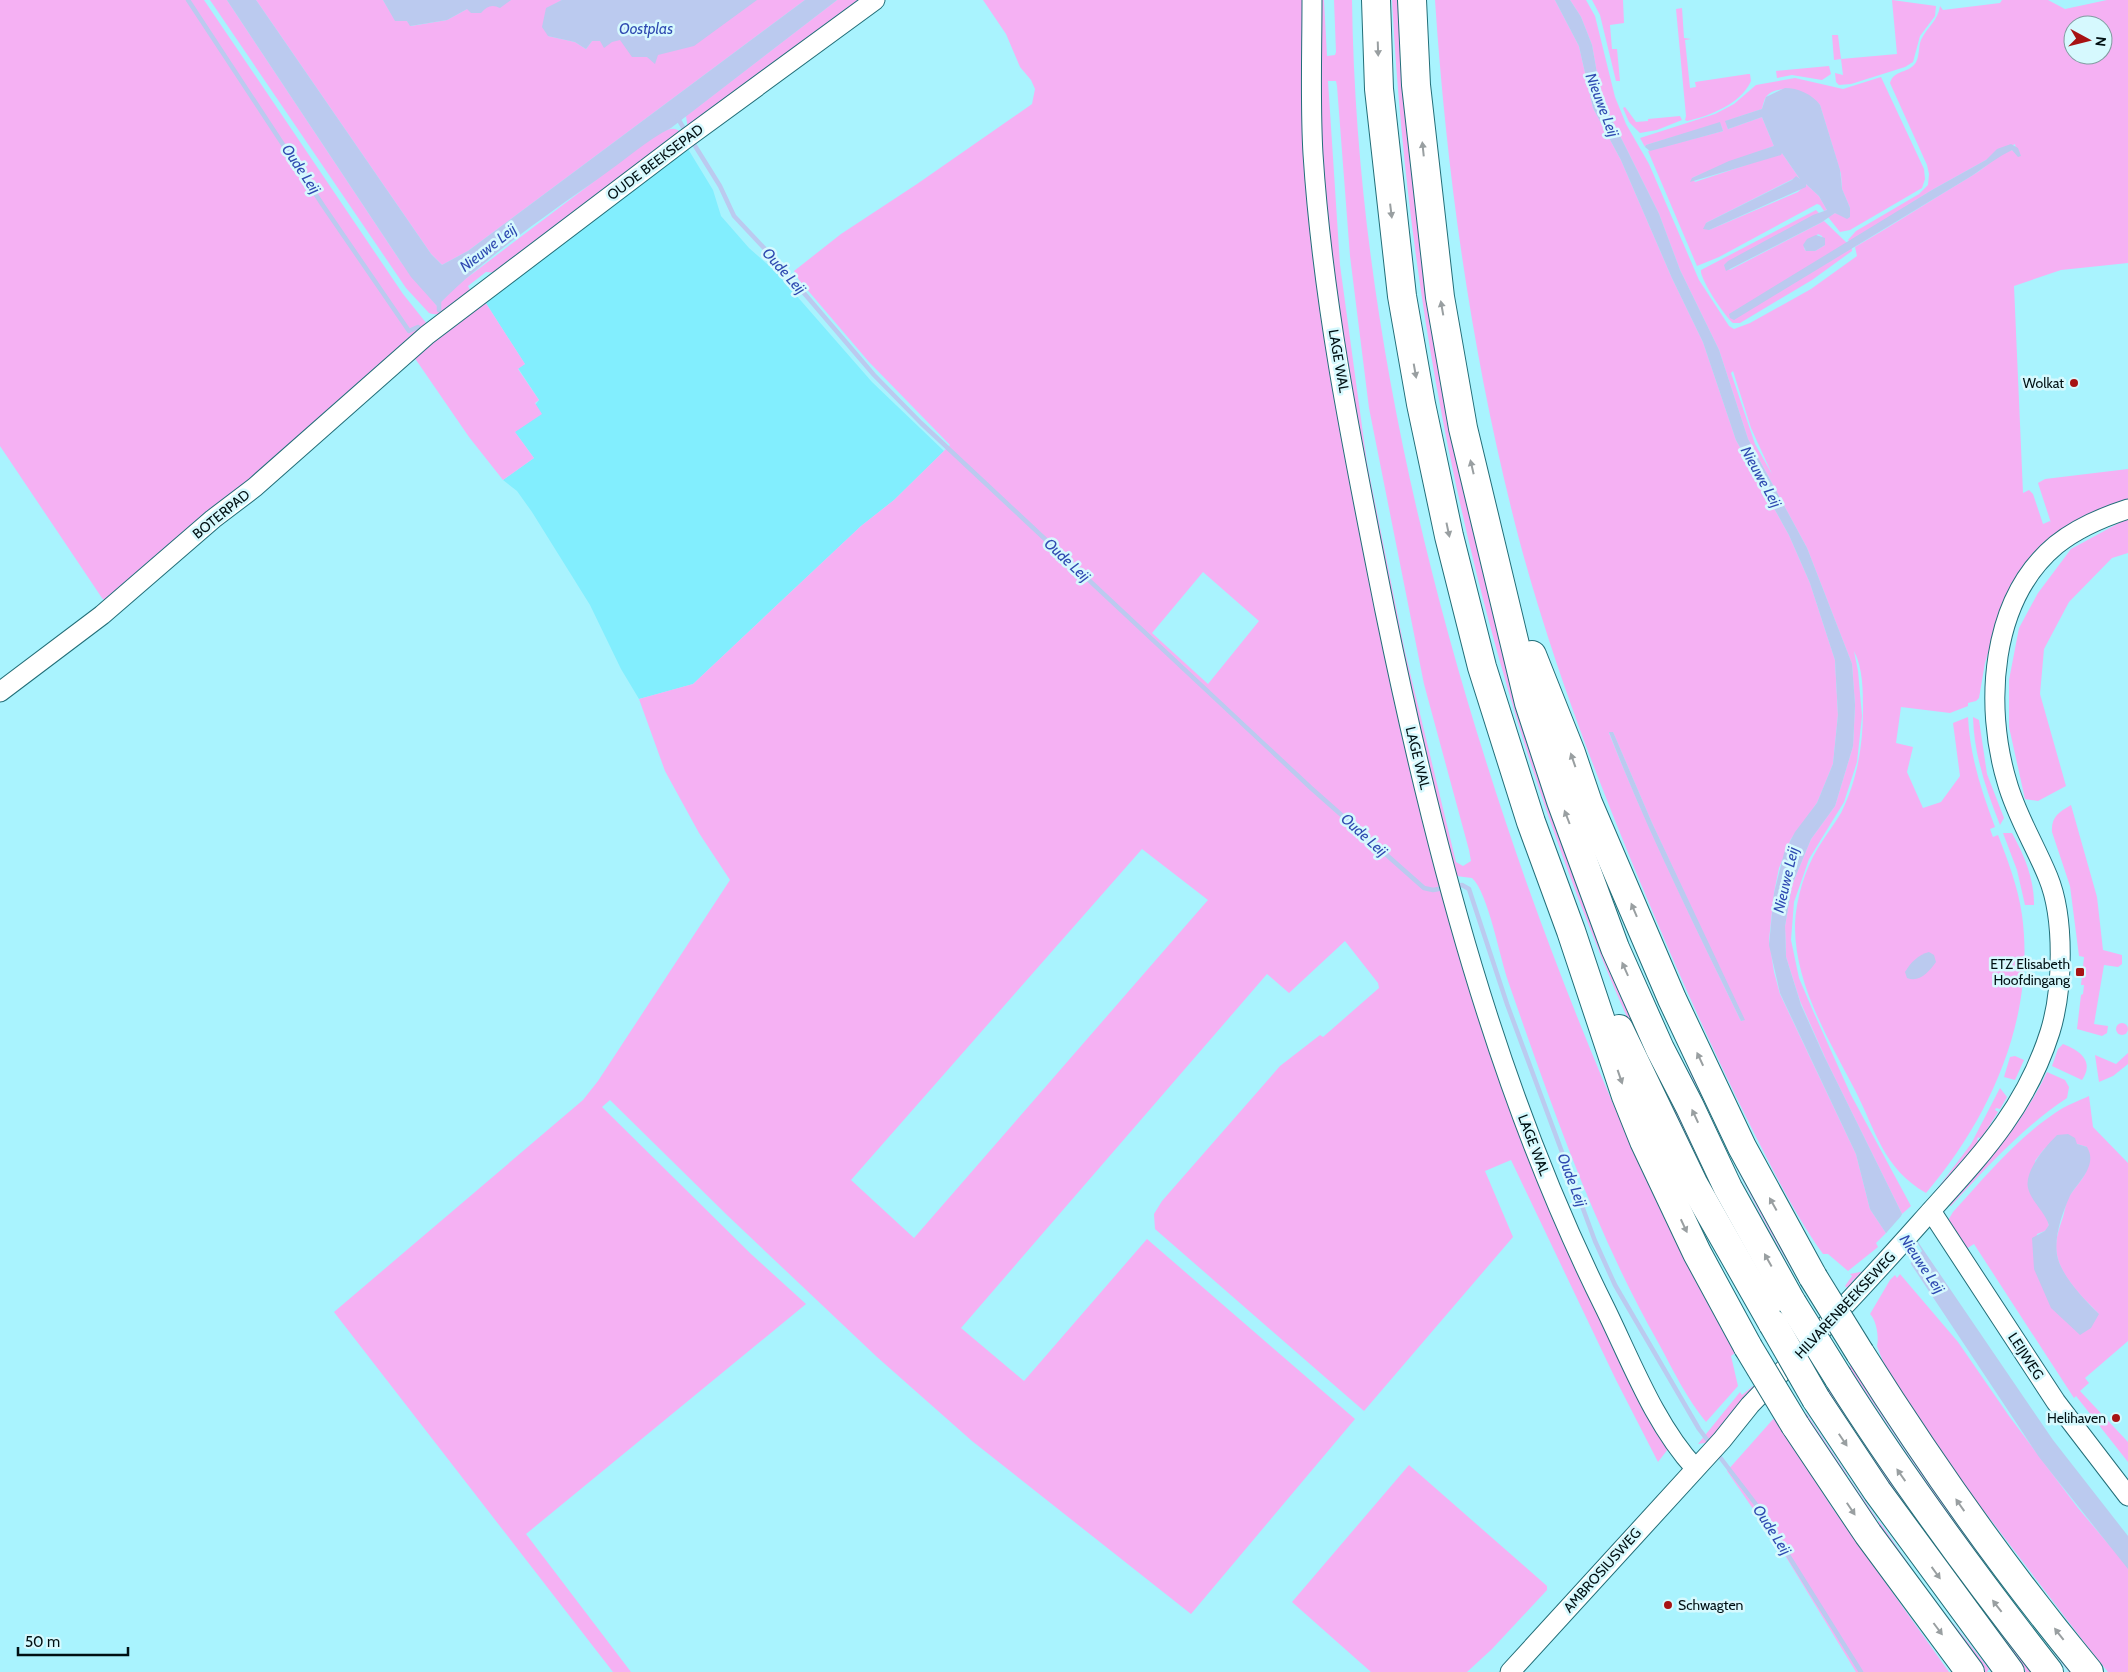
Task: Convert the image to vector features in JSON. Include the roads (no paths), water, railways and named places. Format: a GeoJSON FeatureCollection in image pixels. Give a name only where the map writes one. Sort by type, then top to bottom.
{"type":"FeatureCollection","features":[{"type":"Feature","properties":{"kind":"highway"},"geometry":{"type":"LineString","coordinates":[[1376,0],[1380,89],[1388,187],[1402,296],[1421,404],[1449,536],[1482,667],[1531,822],[1571,931],[1626,1096],[1644,1141],[1696,1253],[1748,1347],[1795,1425],[1873,1541],[1970,1672]]}},
{"type":"Feature","properties":{"kind":"highway"},"geometry":{"type":"LineString","coordinates":[[1412,0],[1418,104],[1440,297],[1463,428],[1532,712],[1560,801],[1615,948],[1660,1049],[1728,1188],[1792,1303],[1890,1459],[1949,1542],[2049,1672]]}},
{"type":"Feature","properties":{"kind":"highway"},"geometry":{"type":"LineString","coordinates":[[1496,566],[1571,753],[1588,804],[1672,999],[1742,1147],[1814,1277],[1918,1445],[1972,1523],[2089,1672]]}},
{"type":"Feature","properties":{"kind":"highway"},"geometry":{"type":"LineString","coordinates":[[1571,931],[1694,1184],[1816,1400],[1899,1522],[2010,1672]]}},
{"type":"Feature","properties":{"kind":"street","name":"OUDE BEEKSEPAD"},"geometry":{"type":"LineString","coordinates":[[436,328],[689,136],[875,0]]}},
{"type":"Feature","properties":{"kind":"street","name":"LAGE WAL"},"geometry":{"type":"LineString","coordinates":[[1312,0],[1313,152],[1332,322],[1356,463],[1393,648],[1410,727],[1448,878],[1521,1113],[1564,1222],[1669,1436],[1701,1462]]}},
{"type":"Feature","properties":{"kind":"street","name":"BOTERPAD"},"geometry":{"type":"LineString","coordinates":[[0,692],[102,615],[213,519],[254,487],[436,328]]}},
{"type":"Feature","properties":{"kind":"street","name":"HILVARENBEEKSEWEG"},"geometry":{"type":"LineString","coordinates":[[1701,1462],[1722,1440],[1750,1405],[1889,1259],[1984,1152],[2011,1115],[2036,1072],[2051,1029],[2060,979],[2059,927],[2049,880],[2007,783],[1993,710],[2000,643],[2010,612],[2029,576],[2055,546],[2084,527],[2128,509]]}},
{"type":"Feature","properties":{"kind":"street","name":"LEIJWEG"},"geometry":{"type":"LineString","coordinates":[[1927,1216],[2056,1402],[2128,1496]]}},
{"type":"Feature","properties":{"kind":"street","name":"AMBROSIUSWEG"},"geometry":{"type":"LineString","coordinates":[[1510,1672],[1701,1462]]}},
{"type":"Feature","properties":{"kind":"water","name":"Nieuwe Leij"},"geometry":{"type":"Polygon","coordinates":[[[227,0],[256,0],[431,254],[442,265],[468,251],[805,0],[837,0],[671,128],[645,144],[517,237],[455,288],[437,306],[411,277],[227,0]]]}},
{"type":"Feature","properties":{"kind":"water"},"geometry":{"type":"Polygon","coordinates":[[[383,0],[511,0],[500,8],[490,6],[481,13],[471,13],[467,9],[447,20],[410,26],[407,21],[395,21],[383,0]]]}},
{"type":"Feature","properties":{"kind":"water","name":"Oostplas"},"geometry":{"type":"Polygon","coordinates":[[[562,0],[757,0],[694,46],[658,55],[655,64],[647,57],[632,57],[620,40],[612,42],[604,48],[600,41],[592,41],[586,49],[575,42],[548,36],[542,27],[546,8],[562,0]]]}},
{"type":"Feature","properties":{"kind":"water","name":"Nieuwe Leij"},"geometry":{"type":"Polygon","coordinates":[[[1555,0],[1570,0],[1581,17],[1592,45],[1605,106],[1659,214],[1680,270],[1719,350],[1748,439],[1807,548],[1852,664],[1855,705],[1853,746],[1835,806],[1811,839],[1792,885],[1785,926],[1786,957],[1801,1005],[1902,1214],[1901,1217],[2053,1440],[2128,1536],[2128,1569],[2039,1457],[1889,1231],[1886,1233],[1870,1209],[1856,1154],[1780,993],[1769,945],[1774,893],[1784,853],[1795,832],[1817,803],[1833,764],[1838,715],[1835,660],[1810,583],[1789,535],[1736,440],[1703,342],[1672,278],[1621,160],[1593,108],[1579,46],[1555,0]]]}},
{"type":"Feature","properties":{"kind":"water"},"geometry":{"type":"Polygon","coordinates":[[[1785,88],[1804,92],[1820,105],[1840,170],[1842,189],[1850,208],[1850,217],[1847,219],[1835,213],[1822,222],[1726,271],[1724,265],[1728,261],[1813,215],[1827,210],[1819,196],[1806,184],[1806,187],[1709,230],[1703,229],[1706,223],[1792,180],[1796,176],[1800,179],[1782,153],[1781,155],[1690,182],[1692,178],[1729,161],[1774,146],[1762,117],[1728,129],[1725,121],[1762,109],[1766,97],[1785,88]]]}},
{"type":"Feature","properties":{"kind":"water"},"geometry":{"type":"Polygon","coordinates":[[[1720,122],[1723,131],[1650,151],[1645,147],[1646,145],[1720,122]]]}},
{"type":"Feature","properties":{"kind":"water"},"geometry":{"type":"Polygon","coordinates":[[[2011,144],[2018,148],[2021,156],[2018,157],[2012,150],[1734,320],[1730,318],[1729,314],[1932,190],[1986,160],[1997,149],[2011,144]]]}},
{"type":"Feature","properties":{"kind":"water"},"geometry":{"type":"Polygon","coordinates":[[[1816,235],[1825,238],[1825,245],[1815,251],[1806,251],[1803,245],[1807,239],[1816,235]]]}},
{"type":"Feature","properties":{"kind":"water"},"geometry":{"type":"Polygon","coordinates":[[[1609,732],[1613,732],[1652,823],[1745,1020],[1741,1021],[1672,878],[1639,806],[1609,732]]]}},
{"type":"Feature","properties":{"kind":"water"},"geometry":{"type":"Polygon","coordinates":[[[1929,952],[1934,955],[1936,962],[1920,978],[1907,978],[1905,972],[1915,959],[1929,952]]]}},
{"type":"Feature","properties":{"kind":"water"},"geometry":{"type":"Polygon","coordinates":[[[2068,1134],[2075,1138],[2077,1144],[2087,1147],[2090,1154],[2090,1161],[2085,1175],[2066,1204],[2059,1226],[2056,1248],[2059,1262],[2068,1279],[2080,1295],[2099,1314],[2091,1328],[2080,1335],[2051,1308],[2034,1269],[2032,1238],[2045,1231],[2049,1225],[2028,1188],[2029,1174],[2042,1152],[2057,1135],[2068,1134]]]}},
{"type":"Feature","properties":{"kind":"waterway","name":"Oude Leij"},"geometry":{"type":"LineString","coordinates":[[188,0],[324,207],[409,331],[418,327]]}},
{"type":"Feature","properties":{"kind":"waterway","name":"Oude Leij"},"geometry":{"type":"LineString","coordinates":[[677,117],[686,132]]}},
{"type":"Feature","properties":{"kind":"waterway","name":"Oude Leij"},"geometry":{"type":"LineString","coordinates":[[692,141],[720,186],[734,216],[780,265],[874,375],[921,423],[1311,788],[1424,888],[1433,890],[1445,888]]}},
{"type":"Feature","properties":{"kind":"waterway","name":"Oude Leij"},"geometry":{"type":"LineString","coordinates":[[439,300],[439,310]]}},
{"type":"Feature","properties":{"kind":"waterway","name":"Oude Leij"},"geometry":{"type":"LineString","coordinates":[[1455,886],[1462,885],[1469,889],[1507,1004],[1595,1241],[1615,1285],[1699,1429],[1712,1446]]}},
{"type":"Feature","properties":{"kind":"waterway","name":"Oude Leij"},"geometry":{"type":"LineString","coordinates":[[1716,1452],[1758,1507],[1861,1672]]}},
{"type":"Feature","properties":{"kind":"place","name":"Wolkat"},"geometry":{"type":"Point","coordinates":[2074,383]}},
{"type":"Feature","properties":{"kind":"place","name":"ETZ Elisabeth Hoofdingang"},"geometry":{"type":"Point","coordinates":[2080,972]}},
{"type":"Feature","properties":{"kind":"place","name":"Helihaven"},"geometry":{"type":"Point","coordinates":[2116,1418]}},
{"type":"Feature","properties":{"kind":"place","name":"Schwagten"},"geometry":{"type":"Point","coordinates":[1668,1605]}}]}
